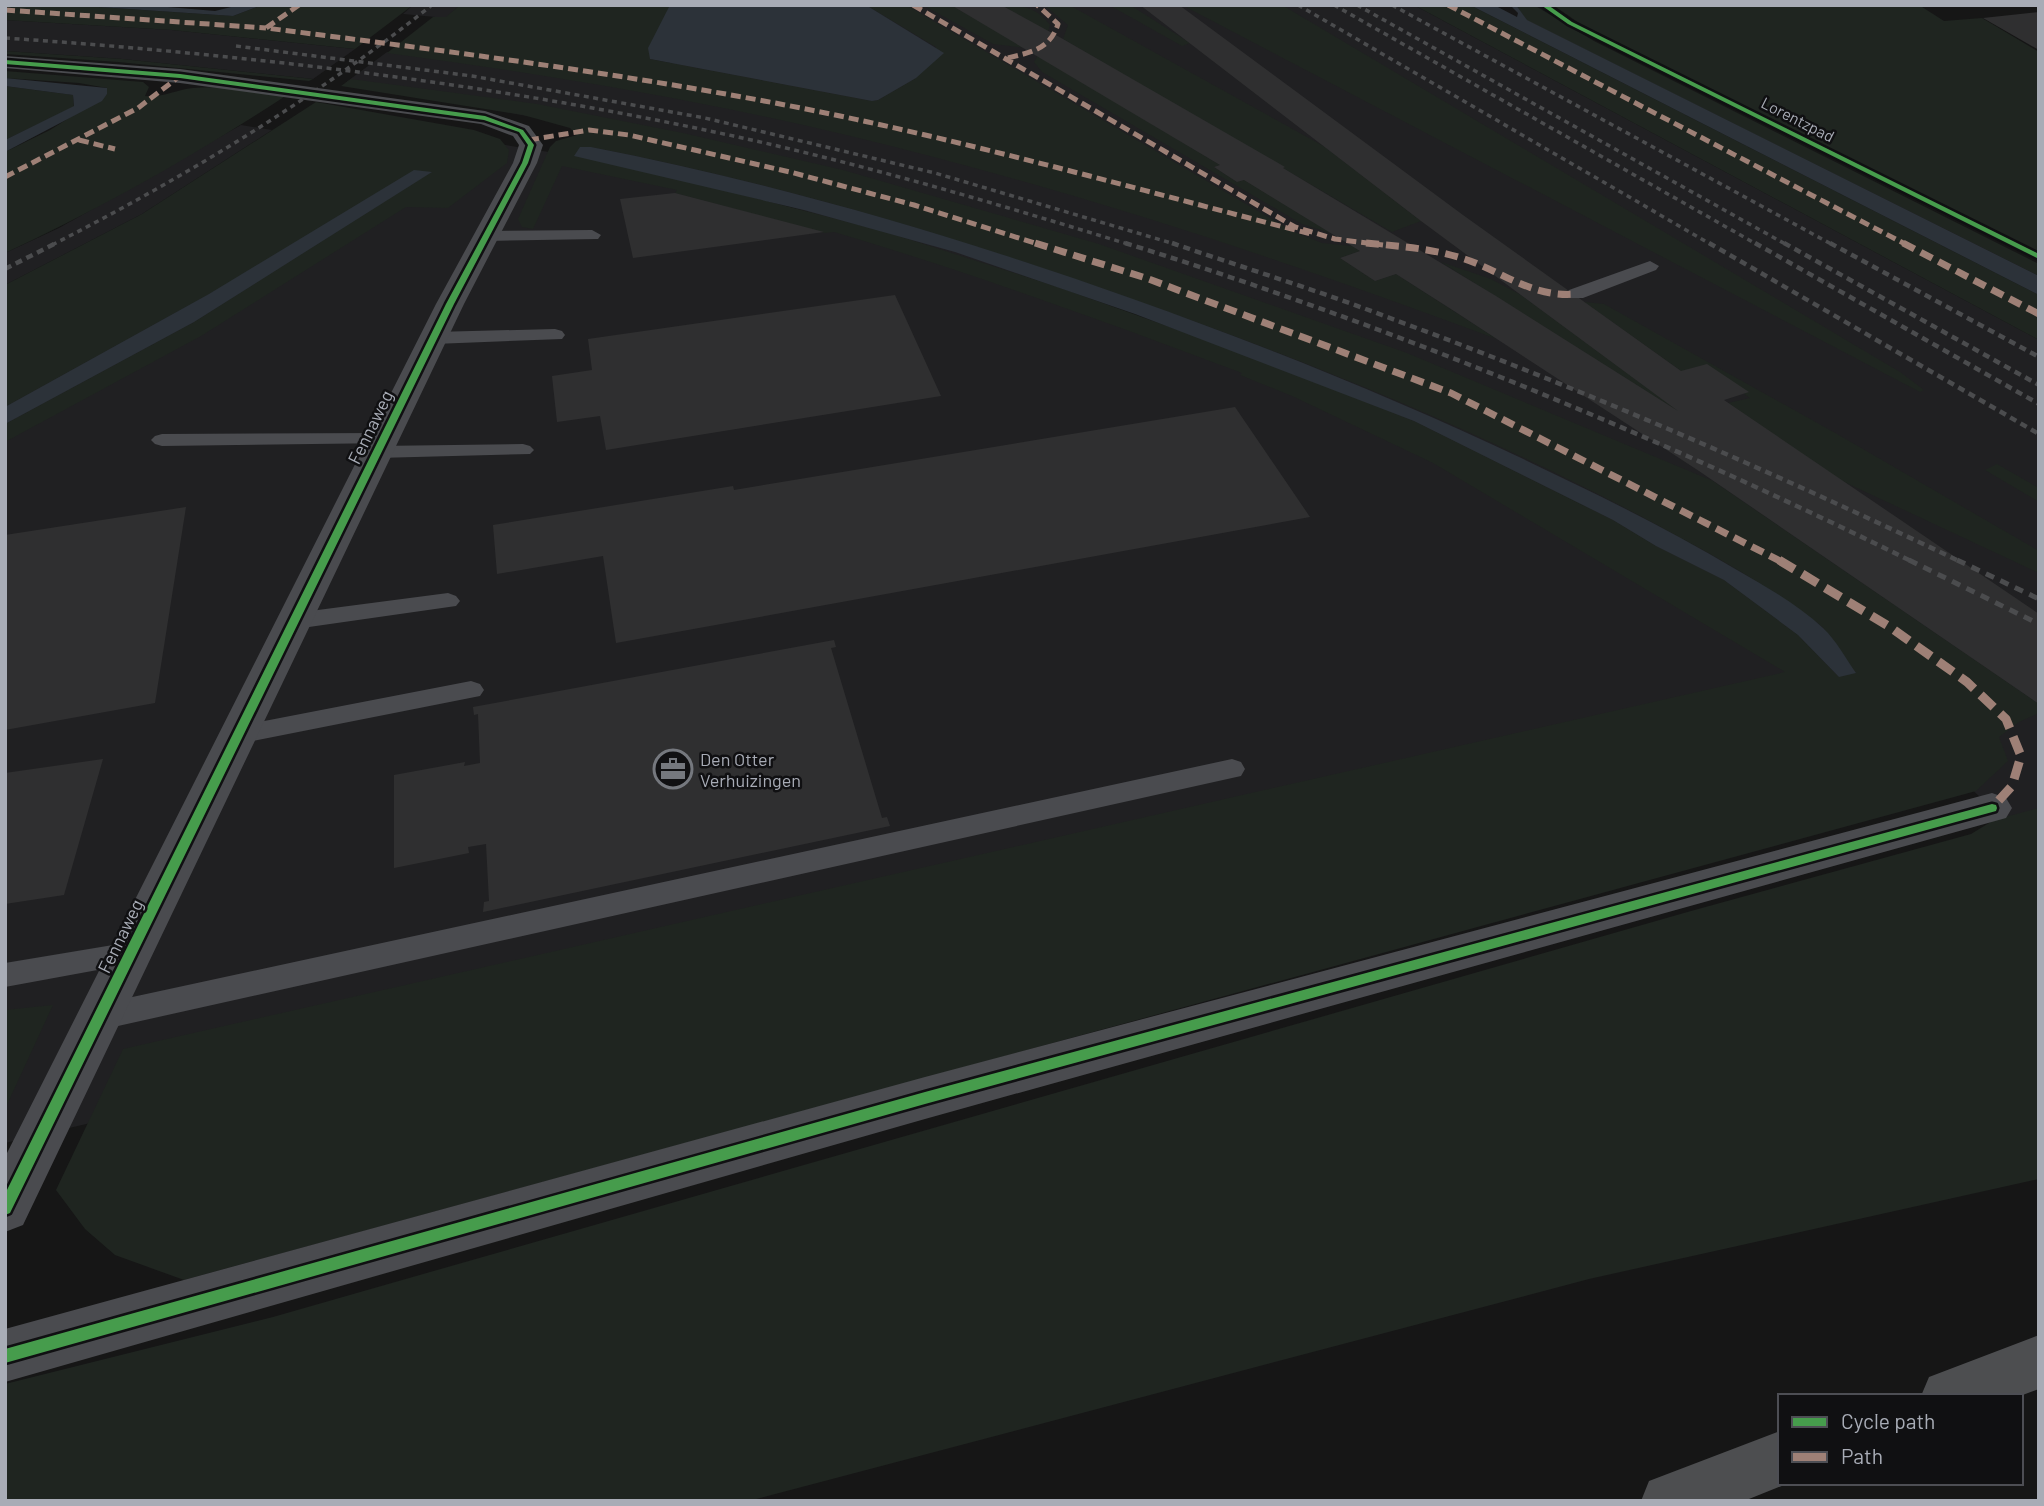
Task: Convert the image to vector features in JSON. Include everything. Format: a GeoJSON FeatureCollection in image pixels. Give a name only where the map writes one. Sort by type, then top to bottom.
{"type":"FeatureCollection","features":[{"type":"Feature","properties":{"kind":"highway"},"geometry":{"type":"LineString","coordinates":[[1953,1394],[2039,1362]]}},
{"type":"Feature","properties":{"kind":"highway"},"geometry":{"type":"LineString","coordinates":[[1669,1501],[1778,1460]]}},
{"type":"Feature","properties":{"kind":"street","name":"Fennaweg"},"geometry":{"type":"LineString","coordinates":[[5,62],[180,76],[485,118],[512,125],[529,140],[530,149],[381,445],[5,1209]]}},
{"type":"Feature","properties":{"kind":"street"},"geometry":{"type":"LineString","coordinates":[[5,1356],[938,1095],[1992,808]]}},
{"type":"Feature","properties":{"kind":"lane"},"geometry":{"type":"LineString","coordinates":[[486,236],[592,235]]}},
{"type":"Feature","properties":{"kind":"lane"},"geometry":{"type":"LineString","coordinates":[[1576,294],[1650,267]]}},
{"type":"Feature","properties":{"kind":"lane"},"geometry":{"type":"LineString","coordinates":[[434,338],[555,335]]}},
{"type":"Feature","properties":{"kind":"lane"},"geometry":{"type":"LineString","coordinates":[[162,440],[523,450]]}},
{"type":"Feature","properties":{"kind":"lane"},"geometry":{"type":"LineString","coordinates":[[295,621],[449,601]]}},
{"type":"Feature","properties":{"kind":"lane"},"geometry":{"type":"LineString","coordinates":[[238,735],[471,690]]}},
{"type":"Feature","properties":{"kind":"lane"},"geometry":{"type":"LineString","coordinates":[[100,1017],[1232,769]]}},
{"type":"Feature","properties":{"kind":"lane","name":"Fennaweg"},"geometry":{"type":"LineString","coordinates":[[5,975],[131,954]]}},
{"type":"Feature","properties":{"kind":"shaded area"},"geometry":{"type":"Polygon","coordinates":[[[5,5],[69,5],[233,16],[262,5],[413,5],[355,49],[172,30],[5,20],[5,5]]]}},
{"type":"Feature","properties":{"kind":"shaded area"},"geometry":{"type":"Polygon","coordinates":[[[69,5],[144,5],[215,11],[239,5],[262,5],[233,16],[69,5]]]}},
{"type":"Feature","properties":{"kind":"shaded area"},"geometry":{"type":"Polygon","coordinates":[[[413,5],[460,5],[446,18],[403,14],[413,5]]]}},
{"type":"Feature","properties":{"kind":"shaded area"},"geometry":{"type":"Polygon","coordinates":[[[460,5],[670,5],[650,59],[872,101],[916,78],[936,47],[866,5],[906,5],[1294,232],[1322,243],[1352,246],[1360,251],[1340,258],[1375,281],[1396,274],[1497,339],[1356,288],[1142,217],[926,155],[793,123],[658,95],[387,53],[433,17],[446,17],[460,5]]]}},
{"type":"Feature","properties":{"kind":"shaded area"},"geometry":{"type":"Polygon","coordinates":[[[670,5],[866,5],[944,53],[916,78],[872,101],[650,59],[648,48],[670,5]]]}},
{"type":"Feature","properties":{"kind":"shaded area"},"geometry":{"type":"Polygon","coordinates":[[[866,5],[1414,5],[2039,340],[2039,826],[2003,825],[1992,808],[1879,704],[5,1143],[5,356],[468,139],[574,156],[709,186],[1234,350],[1275,352],[591,147],[566,123],[345,83],[387,52],[620,65],[943,53],[866,5]]]}},
{"type":"Feature","properties":{"kind":"shaded area"},"geometry":{"type":"Polygon","coordinates":[[[923,5],[951,5],[1026,48],[993,44],[923,5]]]}},
{"type":"Feature","properties":{"kind":"shaded area"},"geometry":{"type":"Polygon","coordinates":[[[1001,5],[1022,7],[1040,14],[1050,25],[1048,32],[1001,5]]]}},
{"type":"Feature","properties":{"kind":"shaded area"},"geometry":{"type":"Polygon","coordinates":[[[1044,5],[1069,5],[1325,147],[1421,221],[1392,232],[1063,39],[1068,25],[1044,5]]]}},
{"type":"Feature","properties":{"kind":"shaded area"},"geometry":{"type":"Polygon","coordinates":[[[1109,5],[1130,5],[1190,43],[1182,46],[1109,5]]]}},
{"type":"Feature","properties":{"kind":"shaded area"},"geometry":{"type":"Polygon","coordinates":[[[1182,5],[1282,5],[1900,372],[1924,390],[1920,392],[1182,5]]]}},
{"type":"Feature","properties":{"kind":"shaded area"},"geometry":{"type":"Polygon","coordinates":[[[1414,5],[1470,5],[2039,295],[2039,340],[1414,5]]]}},
{"type":"Feature","properties":{"kind":"shaded area"},"geometry":{"type":"Polygon","coordinates":[[[1470,5],[1494,5],[1517,17],[1518,13],[1510,5],[1516,5],[1527,20],[2039,276],[2039,295],[1470,5]]]}},
{"type":"Feature","properties":{"kind":"shaded area"},"geometry":{"type":"Polygon","coordinates":[[[1516,5],[1534,5],[1594,41],[2039,264],[2039,276],[1526,20],[1516,5]]]}},
{"type":"Feature","properties":{"kind":"shaded area"},"geometry":{"type":"Polygon","coordinates":[[[1553,5],[1919,5],[1944,21],[1982,18],[2039,52],[2039,252],[1687,78],[1579,23],[1553,5]]]}},
{"type":"Feature","properties":{"kind":"shaded area"},"geometry":{"type":"Polygon","coordinates":[[[5,20],[172,30],[355,49],[313,79],[122,59],[5,51],[5,20]]]}},
{"type":"Feature","properties":{"kind":"shaded area"},"geometry":{"type":"Polygon","coordinates":[[[5,51],[122,59],[313,79],[309,81],[5,54],[5,51]]]}},
{"type":"Feature","properties":{"kind":"shaded area"},"geometry":{"type":"Polygon","coordinates":[[[1038,55],[1220,165],[1214,167],[1237,182],[1244,180],[1333,234],[1302,224],[1042,72],[1034,62],[1038,55]]]}},
{"type":"Feature","properties":{"kind":"shaded area"},"geometry":{"type":"Polygon","coordinates":[[[5,71],[143,82],[149,87],[145,96],[205,87],[287,95],[149,179],[5,253],[5,152],[50,130],[107,94],[107,88],[79,83],[5,78],[5,71]]]}},
{"type":"Feature","properties":{"kind":"shaded area"},"geometry":{"type":"Polygon","coordinates":[[[5,78],[107,88],[107,94],[102,101],[5,152],[5,140],[74,106],[73,95],[5,86],[5,78]]]}},
{"type":"Feature","properties":{"kind":"shaded area"},"geometry":{"type":"Polygon","coordinates":[[[351,79],[537,104],[683,133],[843,170],[1099,244],[1407,353],[1713,481],[2039,704],[2039,713],[2019,722],[1999,737],[2008,761],[1976,791],[184,1280],[115,1255],[85,1229],[56,1190],[123,1049],[1785,672],[1433,463],[1292,396],[1240,375],[1242,373],[1039,299],[834,232],[825,233],[675,193],[677,190],[562,166],[533,229],[522,227],[518,219],[550,147],[556,141],[577,135],[570,128],[523,115],[341,86],[351,79]],[[591,147],[709,186],[886,232],[1058,287],[1234,350],[1414,421],[1613,520],[1656,546],[1724,580],[1798,635],[1839,677],[1830,639],[1823,628],[1758,582],[1616,503],[1420,411],[1219,330],[943,236],[804,196],[591,147]]]}},
{"type":"Feature","properties":{"kind":"shaded area"},"geometry":{"type":"Polygon","coordinates":[[[5,86],[73,95],[74,107],[5,140],[5,86]]]}},
{"type":"Feature","properties":{"kind":"shaded area"},"geometry":{"type":"Polygon","coordinates":[[[316,102],[474,130],[500,139],[509,150],[507,163],[448,208],[406,207],[201,336],[5,442],[5,424],[194,322],[431,172],[5,407],[5,285],[142,214],[316,102]]]}},
{"type":"Feature","properties":{"kind":"shaded area"},"geometry":{"type":"Polygon","coordinates":[[[241,125],[272,130],[142,214],[5,285],[5,253],[59,228],[241,125]]]}},
{"type":"Feature","properties":{"kind":"shaded area"},"geometry":{"type":"Polygon","coordinates":[[[580,147],[591,147],[729,177],[933,233],[1133,299],[1358,386],[1523,459],[1678,536],[1782,597],[1813,620],[1832,638],[1856,673],[1839,677],[1798,635],[1724,580],[1656,546],[1613,520],[1414,421],[1135,314],[955,252],[804,210],[574,156],[580,147]]]}},
{"type":"Feature","properties":{"kind":"shaded area"},"geometry":{"type":"Polygon","coordinates":[[[414,170],[432,172],[194,322],[5,424],[5,407],[209,294],[414,170]]]}},
{"type":"Feature","properties":{"kind":"shaded area"},"geometry":{"type":"Polygon","coordinates":[[[1441,262],[1491,279],[1521,295],[1687,417],[1441,262]]]}},
{"type":"Feature","properties":{"kind":"shaded area"},"geometry":{"type":"Polygon","coordinates":[[[1584,302],[1604,304],[2039,551],[2039,573],[1840,480],[1728,403],[1750,398],[1711,370],[1688,376],[1584,302]]]}},
{"type":"Feature","properties":{"kind":"shaded area"},"geometry":{"type":"Polygon","coordinates":[[[1997,464],[2039,488],[2039,502],[1985,470],[1997,464]]]}},
{"type":"Feature","properties":{"kind":"shaded area"},"geometry":{"type":"Polygon","coordinates":[[[2039,808],[2039,1179],[1589,1279],[749,1501],[5,1501],[5,1384],[273,1317],[1691,911],[1971,834],[1994,820],[2039,808]]]}},
{"type":"Feature","properties":{"kind":"shaded area"},"geometry":{"type":"Polygon","coordinates":[[[53,1005],[5,1109],[5,1010],[53,1005]]]}},
{"type":"Feature","properties":{"kind":"building"},"geometry":{"type":"Polygon","coordinates":[[[951,5],[1001,5],[1063,39],[1285,167],[1283,168],[1496,296],[1678,411],[1421,221],[1140,5],[1179,5],[1463,215],[1681,371],[1707,364],[1749,392],[1724,400],[2039,614],[2039,704],[1699,471],[1454,311],[1396,274],[1375,281],[1340,258],[1360,251],[1244,180],[1237,182],[1214,167],[1220,165],[951,5]]]}},
{"type":"Feature","properties":{"kind":"building"},"geometry":{"type":"Polygon","coordinates":[[[2039,12],[2039,50],[1983,18],[2039,12]]]}},
{"type":"Feature","properties":{"kind":"building"},"geometry":{"type":"Polygon","coordinates":[[[675,193],[824,232],[633,258],[620,199],[675,193]]]}},
{"type":"Feature","properties":{"kind":"building"},"geometry":{"type":"Polygon","coordinates":[[[895,295],[941,396],[606,450],[600,416],[557,422],[552,376],[592,370],[588,339],[895,295]]]}},
{"type":"Feature","properties":{"kind":"building"},"geometry":{"type":"Polygon","coordinates":[[[1235,407],[1310,517],[616,643],[603,556],[497,574],[493,525],[733,486],[734,490],[1235,407]]]}},
{"type":"Feature","properties":{"kind":"building"},"geometry":{"type":"Polygon","coordinates":[[[186,507],[155,703],[5,730],[5,535],[186,507]]]}},
{"type":"Feature","properties":{"kind":"building"},"geometry":{"type":"Polygon","coordinates":[[[834,640],[836,647],[831,648],[882,818],[887,817],[890,826],[483,912],[484,902],[489,901],[486,844],[468,847],[469,853],[394,868],[394,775],[465,762],[464,766],[480,763],[478,714],[474,715],[473,707],[834,640]]]}},
{"type":"Feature","properties":{"kind":"building"},"geometry":{"type":"Polygon","coordinates":[[[103,759],[64,895],[5,904],[5,773],[103,759]]]}},
{"type":"Feature","properties":{"kind":"railway"},"geometry":{"type":"LineString","coordinates":[[357,61],[432,5]]}},
{"type":"Feature","properties":{"kind":"railway"},"geometry":{"type":"LineString","coordinates":[[1298,5],[1712,245]]}},
{"type":"Feature","properties":{"kind":"railway"},"geometry":{"type":"LineString","coordinates":[[1334,5],[1758,245]]}},
{"type":"Feature","properties":{"kind":"railway"},"geometry":{"type":"LineString","coordinates":[[1357,5],[1787,245]]}},
{"type":"Feature","properties":{"kind":"railway"},"geometry":{"type":"LineString","coordinates":[[1392,5],[1833,245]]}},
{"type":"Feature","properties":{"kind":"railway"},"geometry":{"type":"LineString","coordinates":[[5,38],[192,53],[344,71]]}},
{"type":"Feature","properties":{"kind":"railway"},"geometry":{"type":"LineString","coordinates":[[236,46],[357,61]]}},
{"type":"Feature","properties":{"kind":"railway"},"geometry":{"type":"LineString","coordinates":[[344,71],[357,61]]}},
{"type":"Feature","properties":{"kind":"railway"},"geometry":{"type":"LineString","coordinates":[[357,61],[472,76],[705,118],[935,173],[1178,245]]}},
{"type":"Feature","properties":{"kind":"railway"},"geometry":{"type":"LineString","coordinates":[[52,245],[200,164],[344,71]]}},
{"type":"Feature","properties":{"kind":"railway"},"geometry":{"type":"LineString","coordinates":[[344,71],[563,103],[747,139],[892,175],[1131,245]]}},
{"type":"Feature","properties":{"kind":"railway"},"geometry":{"type":"LineString","coordinates":[[5,269],[56,243]]}},
{"type":"Feature","properties":{"kind":"railway"},"geometry":{"type":"LineString","coordinates":[[1125,243],[1326,311],[1525,387],[1721,471],[1913,562]]}},
{"type":"Feature","properties":{"kind":"railway"},"geometry":{"type":"LineString","coordinates":[[1172,243],[1178,245]]}},
{"type":"Feature","properties":{"kind":"railway"},"geometry":{"type":"LineString","coordinates":[[1709,243],[2039,434]]}},
{"type":"Feature","properties":{"kind":"railway"},"geometry":{"type":"LineString","coordinates":[[1755,243],[2039,404]]}},
{"type":"Feature","properties":{"kind":"railway"},"geometry":{"type":"LineString","coordinates":[[1784,243],[2039,385]]}},
{"type":"Feature","properties":{"kind":"railway"},"geometry":{"type":"LineString","coordinates":[[1830,243],[2039,357]]}},
{"type":"Feature","properties":{"kind":"railway"},"geometry":{"type":"LineString","coordinates":[[1178,245],[1361,307],[1605,402],[1820,496],[1961,562]]}},
{"type":"Feature","properties":{"kind":"railway"},"geometry":{"type":"LineString","coordinates":[[1909,560],[2039,624]]}},
{"type":"Feature","properties":{"kind":"railway"},"geometry":{"type":"LineString","coordinates":[[1957,560],[2039,599]]}},
{"type":"Feature","properties":{"kind":"marked path"},"geometry":{"type":"LineString","coordinates":[[299,5],[266,28],[577,70],[808,110],[992,152],[1311,234]]}},
{"type":"Feature","properties":{"kind":"marked path"},"geometry":{"type":"LineString","coordinates":[[913,5],[1295,227],[1335,239],[1440,252],[1474,262],[1545,294],[1576,294]]}},
{"type":"Feature","properties":{"kind":"marked path"},"geometry":{"type":"LineString","coordinates":[[1008,58],[1034,51],[1053,39],[1058,24],[1037,5]]}},
{"type":"Feature","properties":{"kind":"marked path"},"geometry":{"type":"LineString","coordinates":[[1448,5],[2039,314]]}},
{"type":"Feature","properties":{"kind":"marked path"},"geometry":{"type":"LineString","coordinates":[[5,10],[266,28]]}},
{"type":"Feature","properties":{"kind":"marked path"},"geometry":{"type":"LineString","coordinates":[[5,177],[138,108],[180,76]]}},
{"type":"Feature","properties":{"kind":"marked path"},"geometry":{"type":"LineString","coordinates":[[529,140],[589,130],[629,135],[790,172],[914,205],[1146,278],[1451,393],[1774,557],[1890,627],[1967,682],[2006,719],[2021,756],[2012,786],[1992,808]]}},
{"type":"Feature","properties":{"kind":"marked path"},"geometry":{"type":"LineString","coordinates":[[79,140],[115,149]]}},
{"type":"Feature","properties":{"kind":"cycle path","name":"Lorentzpad"},"geometry":{"type":"LineString","coordinates":[[1544,5],[1570,23],[2039,257]]}},
{"type":"Feature","properties":{"kind":"cycle path"},"geometry":{"type":"LineString","coordinates":[[5,62],[180,76],[485,118],[521,131],[531,145],[525,163],[450,304],[5,1209]]}},
{"type":"Feature","properties":{"kind":"cycle path"},"geometry":{"type":"LineString","coordinates":[[5,1356],[925,1098],[1992,808]]}},
{"type":"Feature","properties":{"kind":"place","name":"Den Otter Verhuizingen"},"geometry":{"type":"Point","coordinates":[673,769]}}]}
